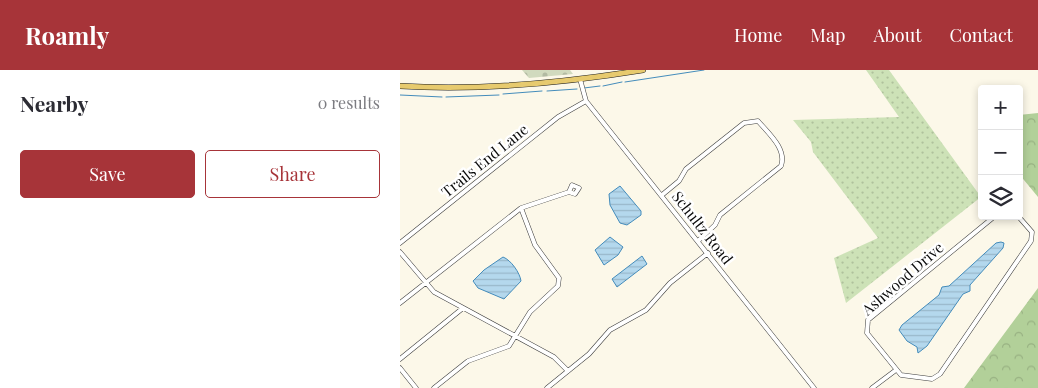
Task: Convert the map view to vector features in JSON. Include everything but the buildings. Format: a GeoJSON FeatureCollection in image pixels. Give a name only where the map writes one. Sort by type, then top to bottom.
{"type":"FeatureCollection","features":[{"type":"Feature","properties":{"kind":"main road"},"geometry":{"type":"LineString","coordinates":[[400,86],[444,88],[580,79],[643,70]]}},
{"type":"Feature","properties":{"kind":"street","name":"Schultz Road"},"geometry":{"type":"LineString","coordinates":[[580,79],[586,101],[814,388]]}},
{"type":"Feature","properties":{"kind":"street","name":"Trails End Lane"},"geometry":{"type":"LineString","coordinates":[[400,243],[558,117],[586,101]]}},
{"type":"Feature","properties":{"kind":"street"},"geometry":{"type":"LineString","coordinates":[[662,195],[679,181],[686,169],[744,123],[758,121],[782,151],[784,158],[781,166],[720,215],[715,225],[698,241]]}},
{"type":"Feature","properties":{"kind":"street"},"geometry":{"type":"LineString","coordinates":[[400,304],[520,208],[569,192]]}},
{"type":"Feature","properties":{"kind":"street"},"geometry":{"type":"LineString","coordinates":[[434,388],[468,361],[509,346],[530,312],[556,289],[559,283],[559,278],[535,245],[520,208]]}},
{"type":"Feature","properties":{"kind":"street","name":"Ashwood Drive"},"geometry":{"type":"LineString","coordinates":[[896,370],[867,333],[868,320],[990,220]]}},
{"type":"Feature","properties":{"kind":"street"},"geometry":{"type":"LineString","coordinates":[[872,388],[896,370],[905,377],[936,378],[1030,244],[1032,237],[1029,229],[1021,220]]}},
{"type":"Feature","properties":{"kind":"street"},"geometry":{"type":"LineString","coordinates":[[400,252],[425,284],[434,292],[560,360],[568,371]]}},
{"type":"Feature","properties":{"kind":"street"},"geometry":{"type":"LineString","coordinates":[[547,388],[589,354],[610,330],[646,310],[670,283],[708,253]]}},
{"type":"Feature","properties":{"kind":"street"},"geometry":{"type":"LineString","coordinates":[[400,359],[463,308]]}},
{"type":"Feature","properties":{"kind":"street"},"geometry":{"type":"LineString","coordinates":[[400,368],[416,388]]}},
{"type":"Feature","properties":{"kind":"green space"},"geometry":{"type":"Polygon","coordinates":[[[522,70],[570,70],[573,74],[529,78],[522,70]]]}},
{"type":"Feature","properties":{"kind":"green space"},"geometry":{"type":"Polygon","coordinates":[[[866,70],[889,70],[978,193],[978,199],[846,303],[834,258],[878,238],[813,152],[811,142],[793,120],[899,117],[866,70]]]}},
{"type":"Feature","properties":{"kind":"green space"},"geometry":{"type":"Polygon","coordinates":[[[1038,113],[1038,197],[1023,179],[1023,115],[1038,113]]]}},
{"type":"Feature","properties":{"kind":"green space"},"geometry":{"type":"Polygon","coordinates":[[[1038,288],[1038,388],[964,388],[1038,288]]]}},
{"type":"Feature","properties":{"kind":"water"},"geometry":{"type":"Polygon","coordinates":[[[620,186],[641,211],[641,215],[627,225],[620,223],[610,205],[609,194],[620,186]]]}},
{"type":"Feature","properties":{"kind":"water"},"geometry":{"type":"Polygon","coordinates":[[[610,237],[623,247],[618,255],[604,265],[595,250],[610,237]]]}},
{"type":"Feature","properties":{"kind":"water"},"geometry":{"type":"Polygon","coordinates":[[[996,243],[1004,243],[1003,248],[970,285],[970,291],[963,294],[927,346],[918,353],[917,347],[907,341],[899,330],[902,325],[939,295],[942,287],[949,286],[996,243]]]}},
{"type":"Feature","properties":{"kind":"water"},"geometry":{"type":"Polygon","coordinates":[[[642,256],[647,264],[617,287],[612,279],[642,256]]]}},
{"type":"Feature","properties":{"kind":"water"},"geometry":{"type":"Polygon","coordinates":[[[503,257],[515,267],[521,281],[504,299],[478,288],[473,281],[484,270],[503,257]]]}},
{"type":"Feature","properties":{"kind":"waterway"},"geometry":{"type":"LineString","coordinates":[[625,82],[704,70]]}},
{"type":"Feature","properties":{"kind":"waterway"},"geometry":{"type":"LineString","coordinates":[[603,86],[622,82]]}},
{"type":"Feature","properties":{"kind":"waterway"},"geometry":{"type":"LineString","coordinates":[[584,88],[600,86]]}},
{"type":"Feature","properties":{"kind":"waterway"},"geometry":{"type":"LineString","coordinates":[[547,91],[577,89]]}},
{"type":"Feature","properties":{"kind":"waterway"},"geometry":{"type":"LineString","coordinates":[[503,94],[542,91]]}},
{"type":"Feature","properties":{"kind":"waterway"},"geometry":{"type":"LineString","coordinates":[[400,95],[442,97]]}},
{"type":"Feature","properties":{"kind":"waterway"},"geometry":{"type":"LineString","coordinates":[[446,97],[499,95]]}}]}
